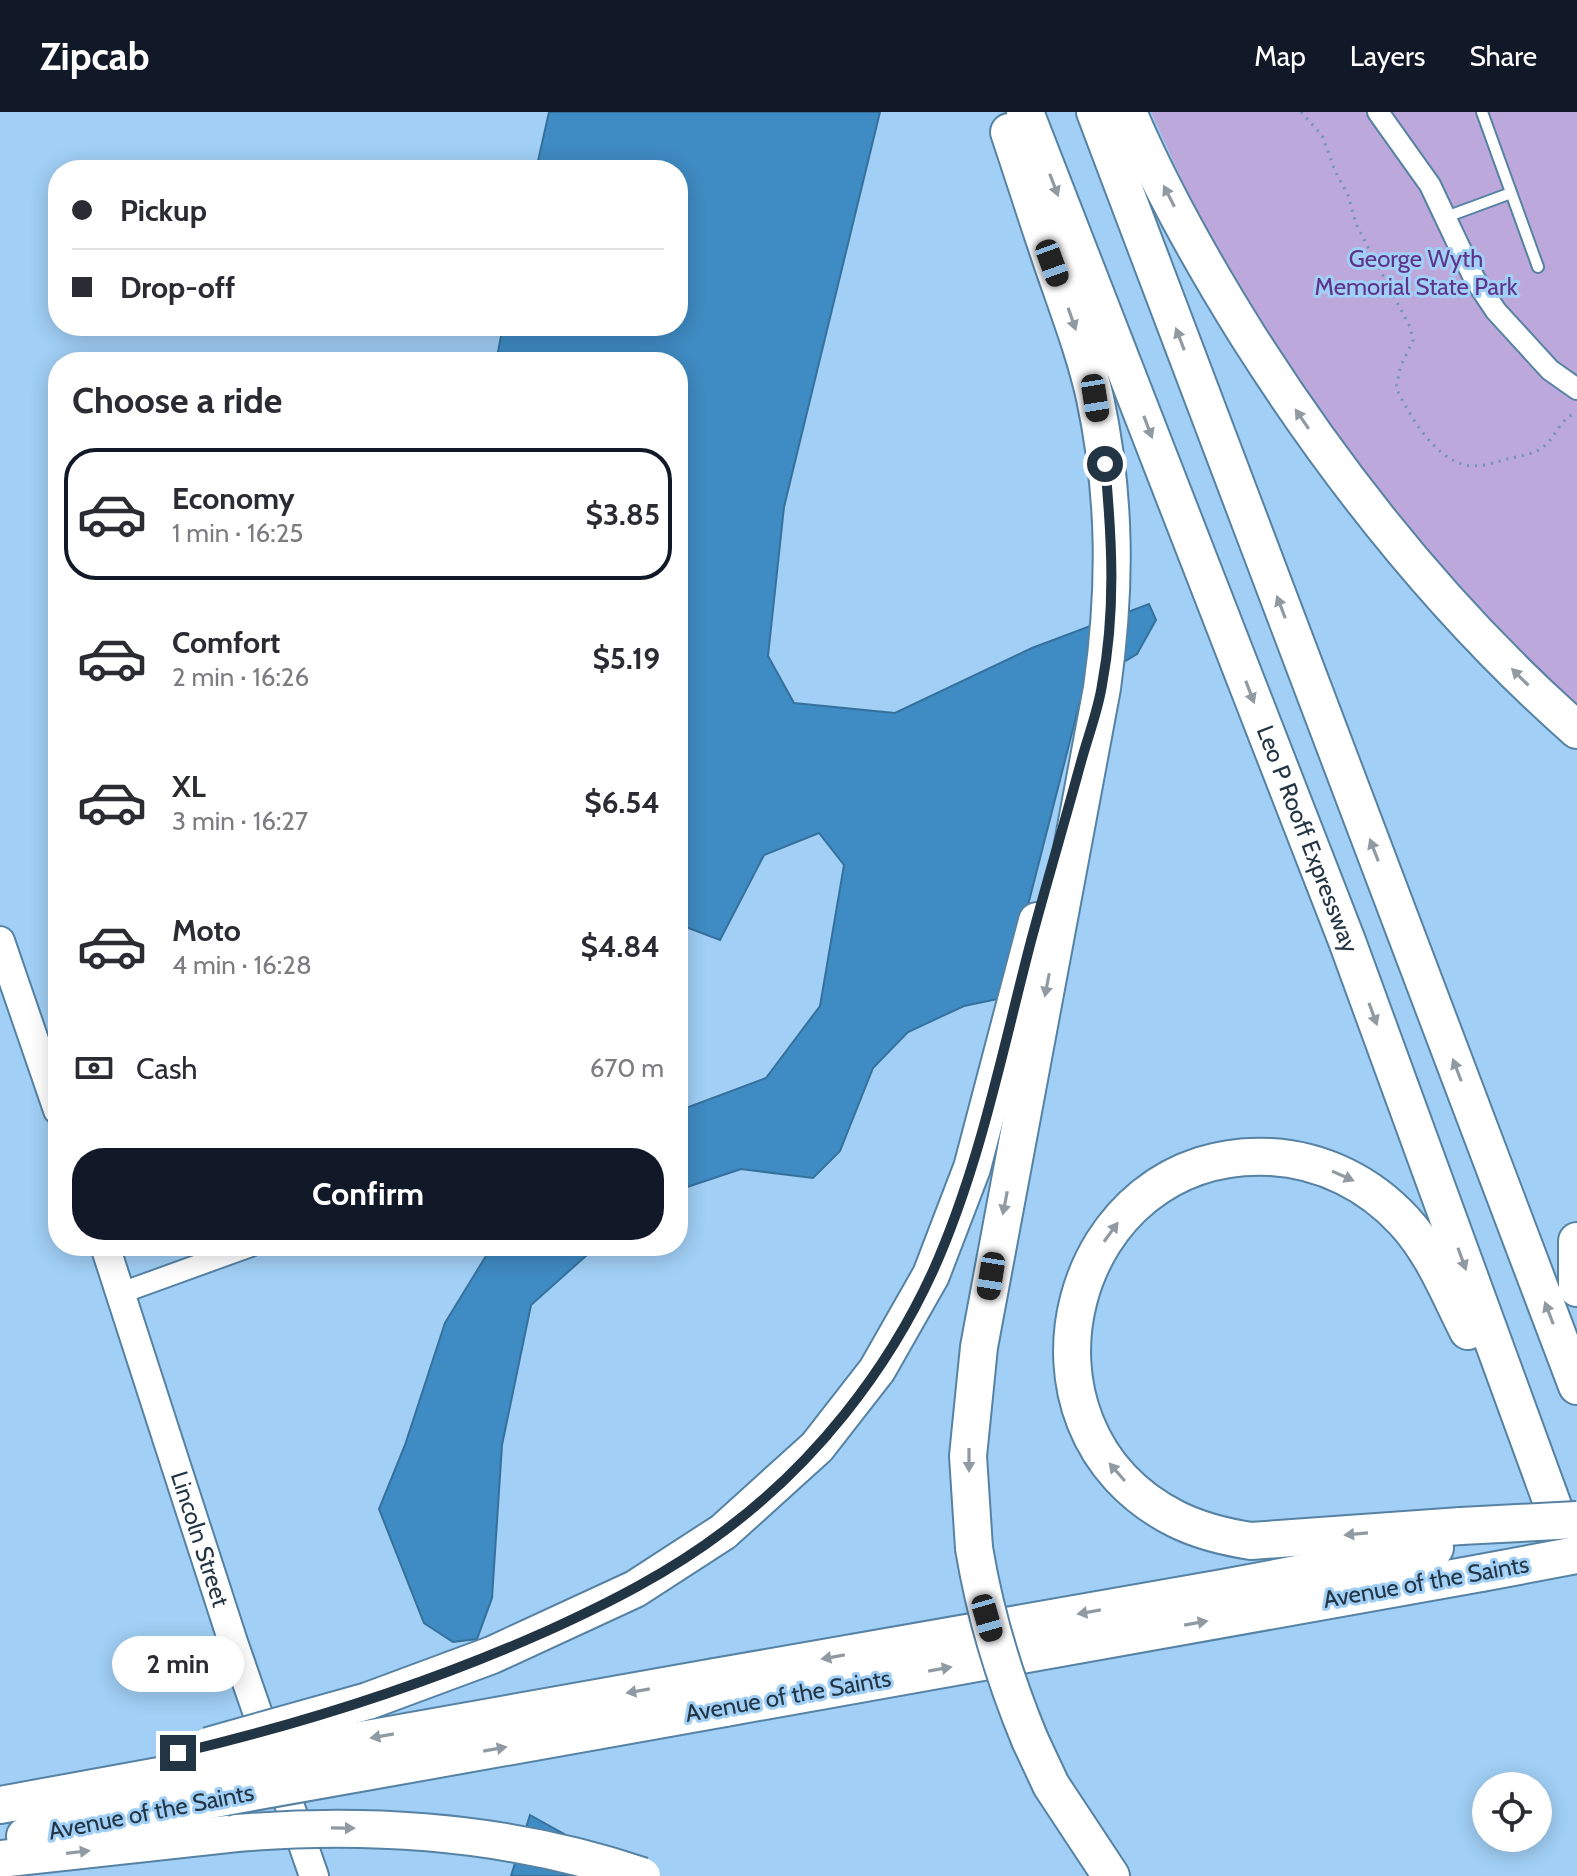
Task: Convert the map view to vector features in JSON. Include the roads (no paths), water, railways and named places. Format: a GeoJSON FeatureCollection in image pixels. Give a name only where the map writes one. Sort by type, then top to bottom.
{"type":"FeatureCollection","features":[{"type":"Feature","properties":{"kind":"highway"},"geometry":{"type":"LineString","coordinates":[[1002,112],[1076,329],[1095,398],[1113,543],[1113,590],[1102,688],[991,1276],[968,1456],[974,1548],[987,1618],[997,1652],[1030,1740],[1051,1785],[1111,1876]]}},
{"type":"Feature","properties":{"kind":"highway","name":"Leo P Rooff Expressway"},"geometry":{"type":"LineString","coordinates":[[1025,112],[1347,941],[1577,1568]]}},
{"type":"Feature","properties":{"kind":"highway"},"geometry":{"type":"LineString","coordinates":[[1095,112],[1577,1386]]}},
{"type":"Feature","properties":{"kind":"highway"},"geometry":{"type":"LineString","coordinates":[[1128,112],[1207,270],[1271,371],[1348,482],[1475,632],[1577,730]]}},
{"type":"Feature","properties":{"kind":"highway"},"geometry":{"type":"LineString","coordinates":[[0,1791],[216,1770],[368,1701],[492,1655],[635,1589],[723,1532],[817,1447],[877,1370],[931,1275],[968,1182],[1102,688]]}},
{"type":"Feature","properties":{"kind":"highway"},"geometry":{"type":"LineString","coordinates":[[1542,1479],[1423,1246],[1406,1223],[1368,1189],[1350,1178],[1307,1162],[1284,1158],[1238,1158],[1193,1168],[1134,1204],[1096,1253],[1083,1282],[1071,1335],[1071,1357],[1079,1401],[1096,1444],[1122,1479],[1139,1495],[1175,1519],[1199,1529],[1251,1541],[1470,1547],[1577,1568]]}},
{"type":"Feature","properties":{"kind":"highway"},"geometry":{"type":"LineString","coordinates":[[1577,1241],[1577,1288]]}},
{"type":"Feature","properties":{"kind":"highway"},"geometry":{"type":"LineString","coordinates":[[1470,1547],[1577,1522]]}},
{"type":"Feature","properties":{"kind":"highway","name":"Avenue of the Saints"},"geometry":{"type":"LineString","coordinates":[[0,1805],[720,1692],[1470,1547],[1577,1555]]}},
{"type":"Feature","properties":{"kind":"highway","name":"Avenue of the Saints"},"geometry":{"type":"LineString","coordinates":[[0,1841],[216,1770]]}},
{"type":"Feature","properties":{"kind":"highway"},"geometry":{"type":"LineString","coordinates":[[0,1859],[237,1833],[334,1827],[461,1835],[587,1859],[642,1876]]}},
{"type":"Feature","properties":{"kind":"main road"},"geometry":{"type":"LineString","coordinates":[[0,941],[48,1054]]}},
{"type":"Feature","properties":{"kind":"main road","name":"Lincoln Street"},"geometry":{"type":"LineString","coordinates":[[108,1256],[233,1642],[314,1876]]}},
{"type":"Feature","properties":{"kind":"street"},"geometry":{"type":"LineString","coordinates":[[1378,112],[1430,185],[1474,278],[1496,311],[1550,370],[1577,389]]}},
{"type":"Feature","properties":{"kind":"street"},"geometry":{"type":"LineString","coordinates":[[121,1293],[223,1256]]}},
{"type":"Feature","properties":{"kind":"lane"},"geometry":{"type":"LineString","coordinates":[[1482,112],[1538,267]]}},
{"type":"Feature","properties":{"kind":"lane"},"geometry":{"type":"LineString","coordinates":[[1446,217],[1511,193]]}},
{"type":"Feature","properties":{"kind":"water"},"geometry":{"type":"Polygon","coordinates":[[[549,112],[880,112],[784,507],[768,656],[794,703],[895,713],[1032,648],[1149,604],[1156,620],[1137,654],[1084,686],[1014,960],[998,999],[964,1006],[908,1032],[873,1068],[840,1151],[813,1178],[741,1169],[688,1187],[688,1107],[766,1078],[820,1006],[844,865],[819,833],[764,855],[720,940],[688,928],[688,352],[498,352],[501,336],[688,336],[688,160],[538,160],[549,112]]]}},
{"type":"Feature","properties":{"kind":"water"},"geometry":{"type":"Polygon","coordinates":[[[486,1256],[586,1256],[531,1305],[502,1445],[492,1598],[477,1639],[453,1642],[424,1623],[379,1509],[405,1445],[445,1323],[486,1256]]]}},
{"type":"Feature","properties":{"kind":"water"},"geometry":{"type":"Polygon","coordinates":[[[530,1815],[564,1834],[582,1876],[511,1876],[530,1815]]]}},
{"type":"Feature","properties":{"kind":"park label","name":"George Wyth Memorial State Park"},"geometry":{"type":"Point","coordinates":[1416,273]}}]}
